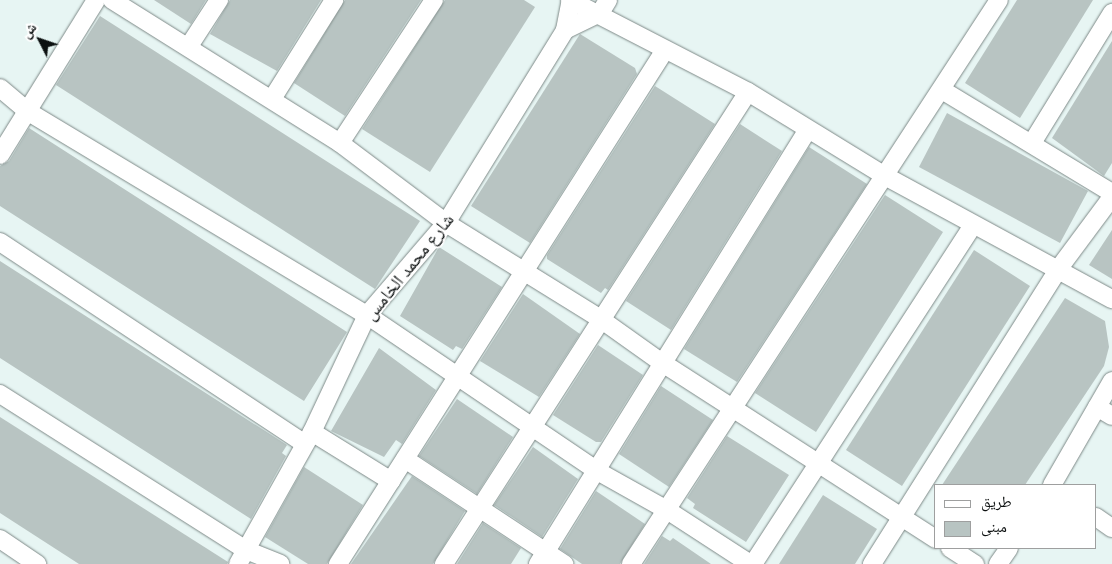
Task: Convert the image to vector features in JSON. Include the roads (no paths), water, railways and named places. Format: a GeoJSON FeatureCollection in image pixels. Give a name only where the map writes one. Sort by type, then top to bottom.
{"type":"FeatureCollection","features":[{"type":"Feature","properties":{"kind":"street"},"geometry":{"type":"LineString","coordinates":[[0,155],[96,0]]}},
{"type":"Feature","properties":{"kind":"street"},"geometry":{"type":"LineString","coordinates":[[112,0],[189,46],[340,143],[446,223],[599,318],[661,362],[934,538]]}},
{"type":"Feature","properties":{"kind":"street"},"geometry":{"type":"LineString","coordinates":[[189,46],[219,0]]}},
{"type":"Feature","properties":{"kind":"street"},"geometry":{"type":"LineString","coordinates":[[272,99],[334,0]]}},
{"type":"Feature","properties":{"kind":"street"},"geometry":{"type":"LineString","coordinates":[[340,143],[434,0]]}},
{"type":"Feature","properties":{"kind":"street"},"geometry":{"type":"LineString","coordinates":[[570,0],[604,7],[665,50],[748,92],[807,131],[885,176],[1112,299]]}},
{"type":"Feature","properties":{"kind":"street","name":"شارع محمد الخامس"},"geometry":{"type":"LineString","coordinates":[[242,557],[308,438],[367,315],[446,223],[565,30],[570,0]]}},
{"type":"Feature","properties":{"kind":"street"},"geometry":{"type":"LineString","coordinates":[[632,564],[735,409],[942,90],[998,0]]}},
{"type":"Feature","properties":{"kind":"street"},"geometry":{"type":"LineString","coordinates":[[565,30],[604,7]]}},
{"type":"Feature","properties":{"kind":"street"},"geometry":{"type":"LineString","coordinates":[[1032,143],[1112,13]]}},
{"type":"Feature","properties":{"kind":"street"},"geometry":{"type":"LineString","coordinates":[[338,564],[665,50]]}},
{"type":"Feature","properties":{"kind":"street"},"geometry":{"type":"LineString","coordinates":[[0,88],[27,111],[367,315],[599,472],[668,510],[752,564],[973,225]]}},
{"type":"Feature","properties":{"kind":"street"},"geometry":{"type":"LineString","coordinates":[[942,90],[1032,143],[1112,194]]}},
{"type":"Feature","properties":{"kind":"street"},"geometry":{"type":"LineString","coordinates":[[444,564],[599,318],[748,92]]}},
{"type":"Feature","properties":{"kind":"street"},"geometry":{"type":"LineString","coordinates":[[542,558],[599,472],[661,362],[807,131]]}},
{"type":"Feature","properties":{"kind":"street"},"geometry":{"type":"LineString","coordinates":[[872,564],[1058,271],[1112,198]]}},
{"type":"Feature","properties":{"kind":"street"},"geometry":{"type":"LineString","coordinates":[[0,242],[308,438],[391,481]]}},
{"type":"Feature","properties":{"kind":"street"},"geometry":{"type":"LineString","coordinates":[[1053,484],[1112,381]]}},
{"type":"Feature","properties":{"kind":"street"},"geometry":{"type":"LineString","coordinates":[[0,394],[242,557],[280,564]]}},
{"type":"Feature","properties":{"kind":"street"},"geometry":{"type":"LineString","coordinates":[[1097,407],[1112,416]]}},
{"type":"Feature","properties":{"kind":"street"},"geometry":{"type":"LineString","coordinates":[[405,459],[479,509],[542,558],[564,564]]}},
{"type":"Feature","properties":{"kind":"street"},"geometry":{"type":"LineString","coordinates":[[1097,518],[1112,528]]}},
{"type":"Feature","properties":{"kind":"street"},"geometry":{"type":"LineString","coordinates":[[0,539],[37,564]]}},
{"type":"Feature","properties":{"kind":"street"},"geometry":{"type":"LineString","coordinates":[[952,549],[975,564]]}},
{"type":"Feature","properties":{"kind":"street"},"geometry":{"type":"LineString","coordinates":[[998,564],[1008,549]]}}]}
